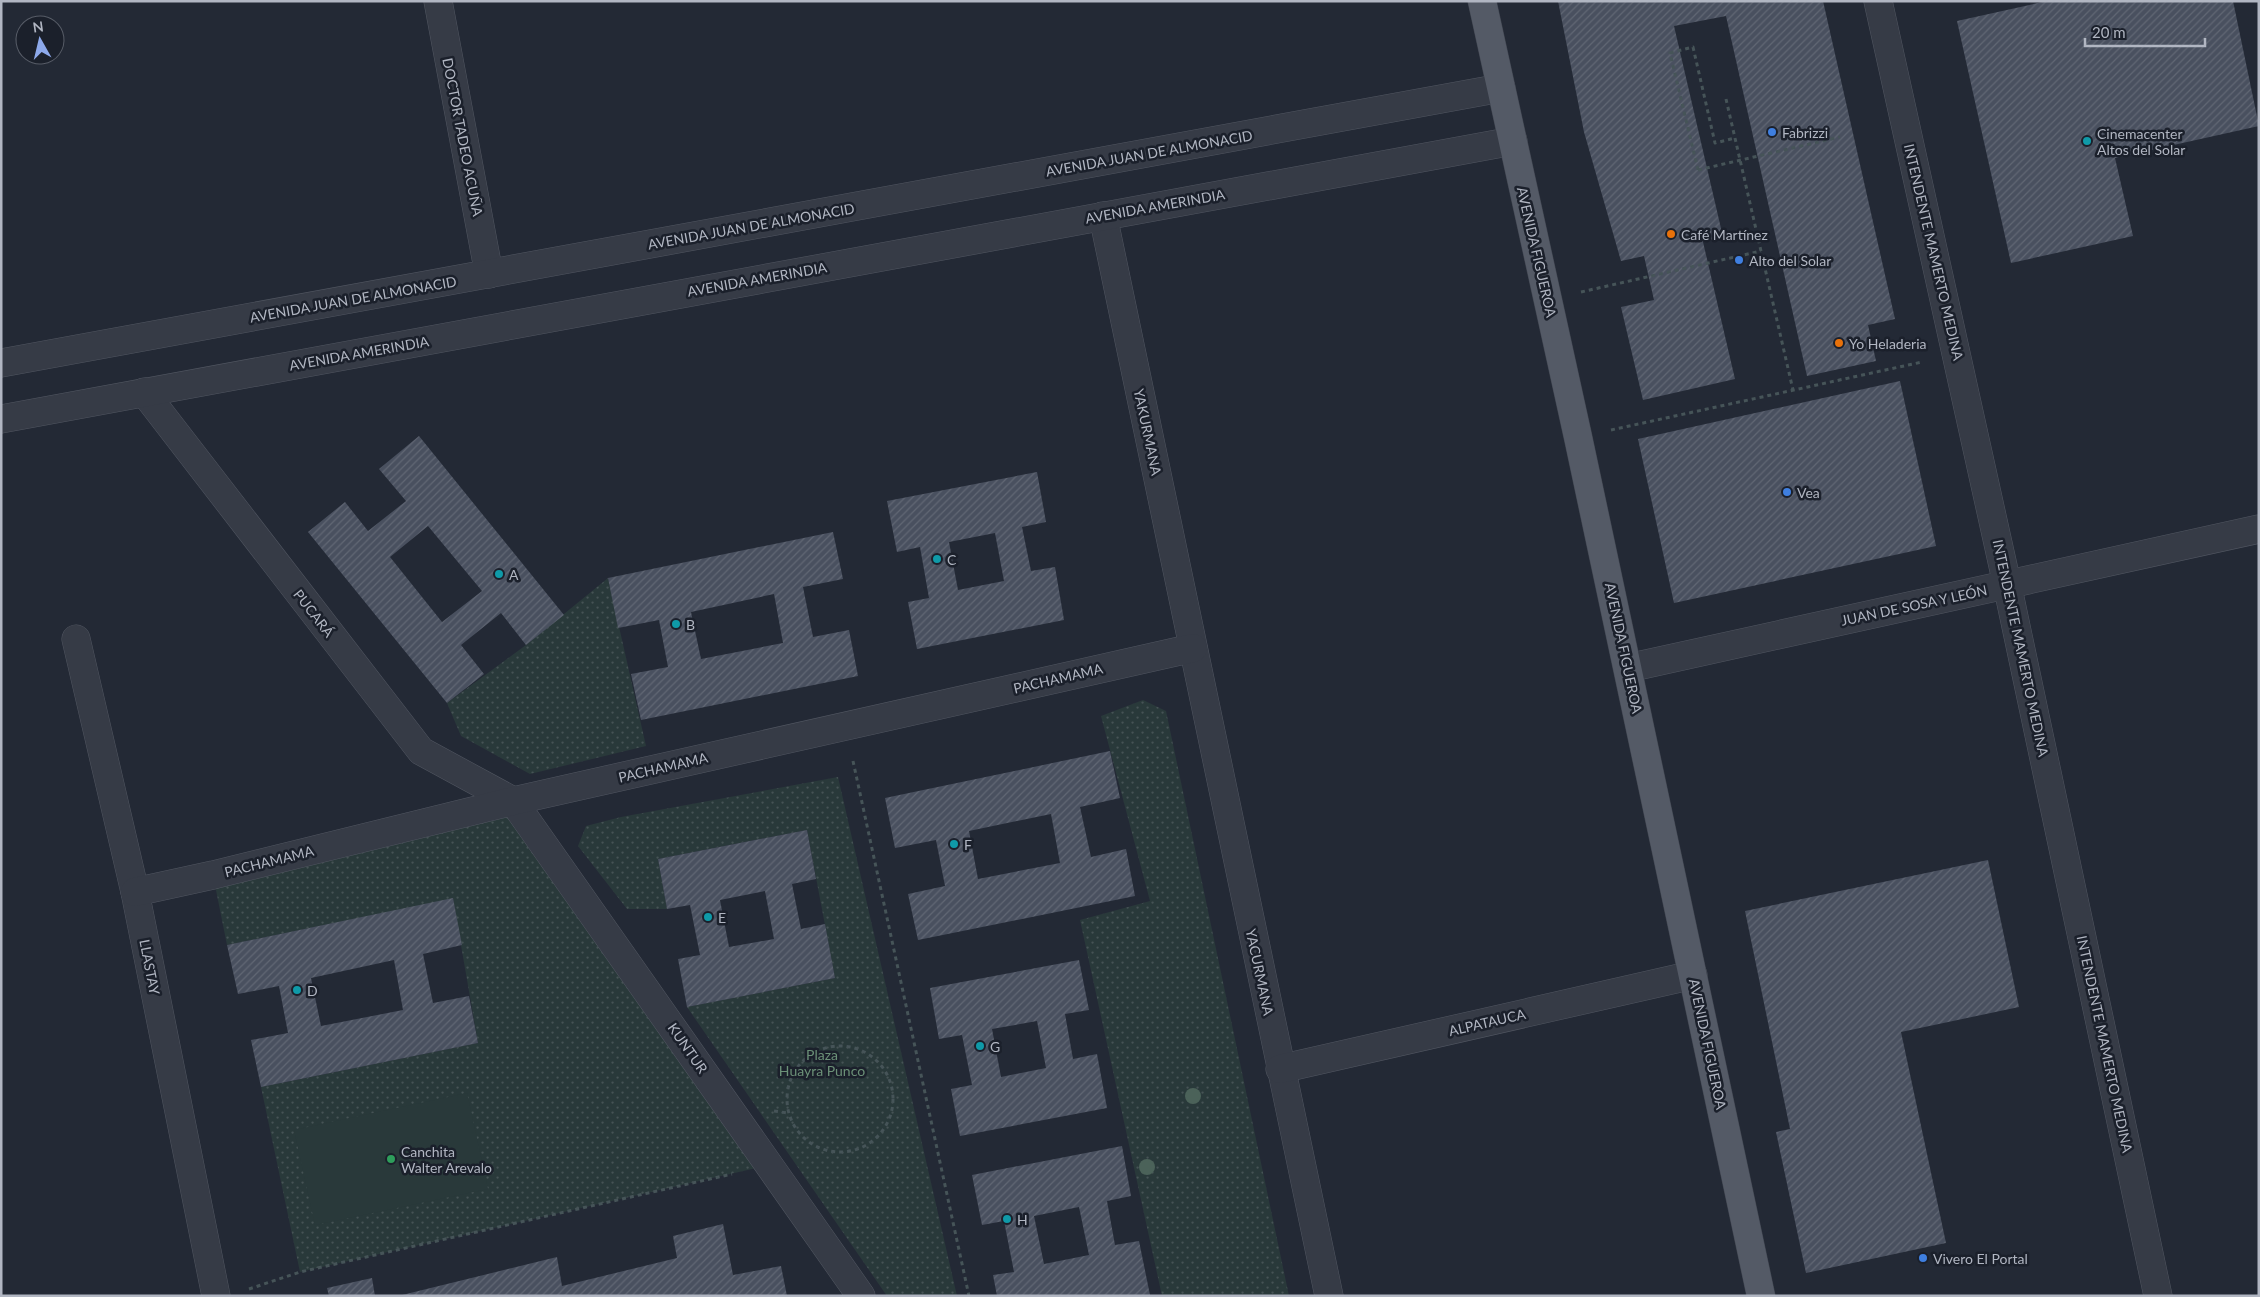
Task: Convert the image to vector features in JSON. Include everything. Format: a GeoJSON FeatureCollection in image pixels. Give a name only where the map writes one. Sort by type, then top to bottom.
{"type":"FeatureCollection","features":[{"type":"Feature","properties":{"kind":"main road","name":"AVENIDA FIGUEROA"},"geometry":{"type":"LineString","coordinates":[[1482,1],[1628,668],[1761,1296]]}},
{"type":"Feature","properties":{"kind":"street","name":"DOCTOR TADEO ACUÑA"},"geometry":{"type":"LineString","coordinates":[[438,1],[489,274]]}},
{"type":"Feature","properties":{"kind":"street","name":"INTENDENTE MAMERTO MEDINA"},"geometry":{"type":"LineString","coordinates":[[1878,1],[2007,584],[2158,1296]]}},
{"type":"Feature","properties":{"kind":"street","name":"AVENIDA JUAN DE ALMONACID"},"geometry":{"type":"LineString","coordinates":[[1,363],[1501,88]]}},
{"type":"Feature","properties":{"kind":"street","name":"AVENIDA AMERINDIA"},"geometry":{"type":"LineString","coordinates":[[1,419],[1513,141]]}},
{"type":"Feature","properties":{"kind":"street","name":"YAKURMANA"},"geometry":{"type":"LineString","coordinates":[[1103,216],[1193,648]]}},
{"type":"Feature","properties":{"kind":"street","name":"PUCARÁ"},"geometry":{"type":"LineString","coordinates":[[144,392],[421,751],[513,801]]}},
{"type":"Feature","properties":{"kind":"street","name":"JUAN DE SOSA Y LEÓN"},"geometry":{"type":"LineString","coordinates":[[1628,668],[2259,529]]}},
{"type":"Feature","properties":{"kind":"street","name":"LLASTAY"},"geometry":{"type":"LineString","coordinates":[[76,639],[135,892],[216,1296]]}},
{"type":"Feature","properties":{"kind":"street","name":"PACHAMAMA"},"geometry":{"type":"LineString","coordinates":[[135,892],[213,875],[513,801],[1193,648]]}},
{"type":"Feature","properties":{"kind":"street","name":"YACURMANA"},"geometry":{"type":"LineString","coordinates":[[1193,648],[1329,1296]]}},
{"type":"Feature","properties":{"kind":"street","name":"KUNTUR"},"geometry":{"type":"LineString","coordinates":[[513,801],[861,1296]]}},
{"type":"Feature","properties":{"kind":"street","name":"ALPATAUCA"},"geometry":{"type":"LineString","coordinates":[[1280,1069],[1693,975]]}},
{"type":"Feature","properties":{"kind":"path"},"geometry":{"type":"LineString","coordinates":[[1735,138],[1715,143],[1693,47],[1670,52],[1698,170],[1840,137]]}},
{"type":"Feature","properties":{"kind":"path"},"geometry":{"type":"LineString","coordinates":[[1726,99],[1792,390]]}},
{"type":"Feature","properties":{"kind":"path"},"geometry":{"type":"LineString","coordinates":[[1548,300],[1761,251]]}},
{"type":"Feature","properties":{"kind":"path"},"geometry":{"type":"LineString","coordinates":[[1578,437],[1957,354]]}},
{"type":"Feature","properties":{"kind":"path"},"geometry":{"type":"LineString","coordinates":[[845,726],[970,1296]]}},
{"type":"Feature","properties":{"kind":"path"},"geometry":{"type":"LineString","coordinates":[[849,1045],[866,1051],[880,1062],[890,1077],[894,1095],[892,1113],[885,1129],[873,1142],[858,1150],[840,1152],[823,1149],[808,1141],[796,1129],[788,1113],[786,1096],[790,1079],[800,1064],[813,1052],[830,1046],[849,1045]]}},
{"type":"Feature","properties":{"kind":"path"},"geometry":{"type":"LineString","coordinates":[[245,1290],[300,1272],[770,1165]]}},
{"type":"Feature","properties":{"kind":"green space"},"geometry":{"type":"Polygon","coordinates":[[[608,578],[646,746],[530,774],[461,736],[447,703],[526,645],[608,578]]]}},
{"type":"Feature","properties":{"kind":"green space"},"geometry":{"type":"Polygon","coordinates":[[[1143,700],[1166,711],[1289,1296],[1162,1296],[1080,920],[1150,901],[1101,716],[1143,700]]]}},
{"type":"Feature","properties":{"kind":"green space","name":"Plaza Huayra Punco"},"geometry":{"type":"Polygon","coordinates":[[[838,777],[957,1296],[887,1296],[687,1007],[835,978],[807,830],[658,859],[667,909],[627,909],[578,846],[586,826],[621,817],[838,777]]]}},
{"type":"Feature","properties":{"kind":"green space"},"geometry":{"type":"Polygon","coordinates":[[[513,801],[770,1165],[300,1272],[261,1087],[478,1043],[453,899],[227,945],[213,875],[513,801]]]}},
{"type":"Feature","properties":{"kind":"green space","name":"Canchita Walter Arevalo"},"geometry":{"type":"Polygon","coordinates":[[[467,1093],[488,1189],[315,1225],[294,1130],[467,1093]]]}},
{"type":"Feature","properties":{"kind":"building"},"geometry":{"type":"Polygon","coordinates":[[[1558,1],[1823,1],[1895,319],[1868,325],[1876,361],[1807,376],[1726,16],[1674,26],[1723,237],[1703,242],[1735,379],[1643,400],[1621,307],[1654,300],[1644,256],[1621,261],[1584,132],[1558,1]]]}},
{"type":"Feature","properties":{"kind":"building","name":"Cinemacenter Altos del Solar"},"geometry":{"type":"Polygon","coordinates":[[[2047,1],[2233,1],[2259,126],[2115,158],[2133,236],[2011,263],[1957,21],[2047,1]]]}},
{"type":"Feature","properties":{"kind":"building","name":"Vea"},"geometry":{"type":"Polygon","coordinates":[[[1900,381],[1936,546],[1674,603],[1638,439],[1900,381]]]}},
{"type":"Feature","properties":{"kind":"building","name":"A"},"geometry":{"type":"Polygon","coordinates":[[[419,436],[564,615],[526,645],[501,613],[461,645],[484,674],[447,703],[308,532],[345,502],[368,531],[406,501],[379,469],[419,436]],[[428,526],[390,557],[442,622],[482,591],[428,526]]]}},
{"type":"Feature","properties":{"kind":"building","name":"C"},"geometry":{"type":"Polygon","coordinates":[[[1037,472],[1046,522],[1022,527],[1031,571],[1055,567],[1064,620],[917,649],[908,602],[929,598],[920,547],[897,552],[887,501],[1037,472]],[[995,533],[949,542],[958,590],[1004,581],[995,533]]]}},
{"type":"Feature","properties":{"kind":"building","name":"B"},"geometry":{"type":"Polygon","coordinates":[[[833,532],[843,579],[803,587],[813,637],[849,630],[858,676],[641,720],[631,674],[668,667],[659,620],[618,628],[608,578],[833,532]],[[774,594],[691,612],[701,659],[783,643],[774,594]]]}},
{"type":"Feature","properties":{"kind":"building","name":"F"},"geometry":{"type":"Polygon","coordinates":[[[1110,751],[1120,798],[1080,807],[1091,857],[1126,849],[1135,896],[918,940],[908,894],[945,886],[936,840],[895,848],[885,798],[1110,751]],[[1051,814],[969,831],[978,879],[1060,863],[1051,814]]]}},
{"type":"Feature","properties":{"kind":"building","name":"E"},"geometry":{"type":"Polygon","coordinates":[[[807,830],[816,879],[792,884],[801,929],[825,924],[835,978],[687,1007],[678,959],[700,955],[690,905],[667,909],[658,859],[807,830]],[[765,891],[720,900],[729,947],[774,939],[765,891]]]}},
{"type":"Feature","properties":{"kind":"building"},"geometry":{"type":"Polygon","coordinates":[[[1988,860],[2019,1007],[1901,1032],[1946,1243],[1806,1273],[1776,1132],[1790,1129],[1745,911],[1988,860]]]}},
{"type":"Feature","properties":{"kind":"building","name":"D"},"geometry":{"type":"Polygon","coordinates":[[[453,898],[462,945],[423,954],[433,1003],[469,996],[478,1043],[261,1087],[251,1040],[288,1033],[279,986],[238,994],[227,945],[453,898]],[[394,960],[311,978],[321,1026],[403,1010],[394,960]]]}},
{"type":"Feature","properties":{"kind":"building","name":"G"},"geometry":{"type":"Polygon","coordinates":[[[1079,960],[1089,1010],[1065,1014],[1073,1059],[1097,1054],[1107,1108],[960,1136],[951,1089],[972,1085],[962,1035],[939,1039],[930,988],[1079,960]],[[1037,1021],[992,1029],[1001,1077],[1046,1068],[1037,1021]]]}},
{"type":"Feature","properties":{"kind":"building","name":"H"},"geometry":{"type":"Polygon","coordinates":[[[1122,1146],[1131,1196],[1107,1201],[1115,1245],[1139,1241],[1150,1295],[997,1296],[993,1275],[1014,1272],[1004,1221],[982,1225],[972,1175],[1122,1146]],[[1079,1207],[1034,1216],[1044,1264],[1089,1255],[1079,1207]]]}},
{"type":"Feature","properties":{"kind":"building"},"geometry":{"type":"Polygon","coordinates":[[[723,1224],[733,1275],[781,1266],[787,1296],[398,1296],[557,1257],[562,1286],[677,1258],[673,1236],[723,1224]]]}},
{"type":"Feature","properties":{"kind":"building"},"geometry":{"type":"Polygon","coordinates":[[[372,1278],[375,1296],[329,1296],[327,1288],[372,1278]]]}},
{"type":"Feature","properties":{"kind":"place","name":"Fabrizzi"},"geometry":{"type":"Point","coordinates":[1772,132]}},
{"type":"Feature","properties":{"kind":"place","name":"Cinemacenter Altos del Solar"},"geometry":{"type":"Point","coordinates":[2087,141]}},
{"type":"Feature","properties":{"kind":"place","name":"Café Martínez"},"geometry":{"type":"Point","coordinates":[1671,234]}},
{"type":"Feature","properties":{"kind":"place","name":"Alto del Solar"},"geometry":{"type":"Point","coordinates":[1739,260]}},
{"type":"Feature","properties":{"kind":"place","name":"Yo Heladeria"},"geometry":{"type":"Point","coordinates":[1839,343]}},
{"type":"Feature","properties":{"kind":"place","name":"Vea"},"geometry":{"type":"Point","coordinates":[1787,492]}},
{"type":"Feature","properties":{"kind":"place","name":"C"},"geometry":{"type":"Point","coordinates":[937,559]}},
{"type":"Feature","properties":{"kind":"place","name":"A"},"geometry":{"type":"Point","coordinates":[499,574]}},
{"type":"Feature","properties":{"kind":"place","name":"B"},"geometry":{"type":"Point","coordinates":[676,624]}},
{"type":"Feature","properties":{"kind":"place","name":"F"},"geometry":{"type":"Point","coordinates":[954,844]}},
{"type":"Feature","properties":{"kind":"place","name":"E"},"geometry":{"type":"Point","coordinates":[708,917]}},
{"type":"Feature","properties":{"kind":"place","name":"D"},"geometry":{"type":"Point","coordinates":[297,990]}},
{"type":"Feature","properties":{"kind":"place","name":"G"},"geometry":{"type":"Point","coordinates":[980,1046]}},
{"type":"Feature","properties":{"kind":"place","name":"Canchita Walter Arevalo"},"geometry":{"type":"Point","coordinates":[391,1159]}},
{"type":"Feature","properties":{"kind":"place","name":"H"},"geometry":{"type":"Point","coordinates":[1007,1219]}},
{"type":"Feature","properties":{"kind":"place","name":"Vivero El Portal"},"geometry":{"type":"Point","coordinates":[1923,1258]}}]}
